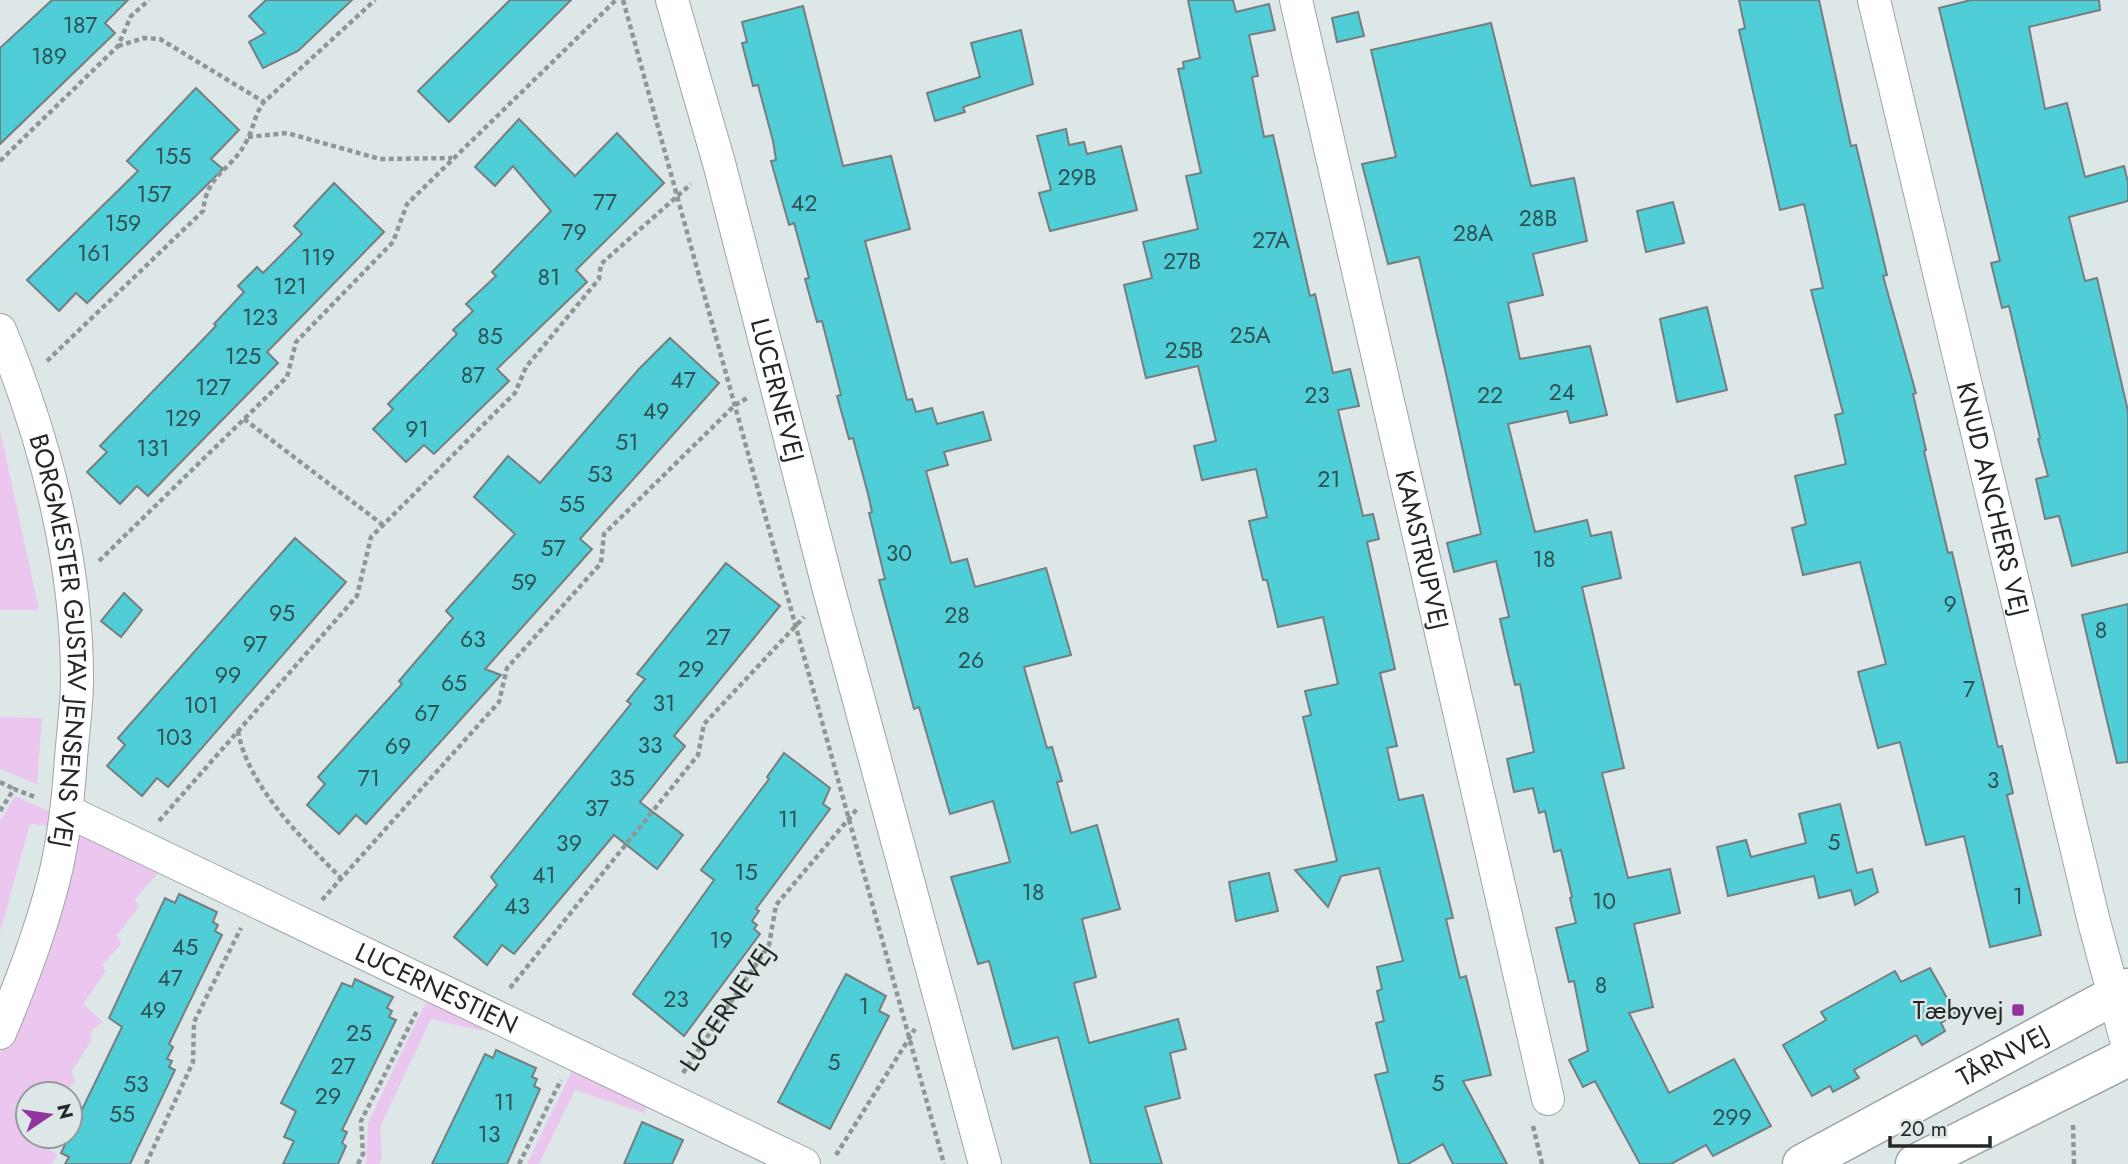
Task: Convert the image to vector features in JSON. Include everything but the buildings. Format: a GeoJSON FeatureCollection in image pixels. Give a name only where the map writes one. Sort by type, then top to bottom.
{"type":"FeatureCollection","features":[{"type":"Feature","properties":{"kind":"street","name":"LUCERNEVEJ"},"geometry":{"type":"LineString","coordinates":[[672,0],[719,163],[829,590],[985,1164]]}},
{"type":"Feature","properties":{"kind":"street","name":"KAMSTRUPVEJ"},"geometry":{"type":"LineString","coordinates":[[1296,0],[1548,1099]]}},
{"type":"Feature","properties":{"kind":"street","name":"KNUD ANCHERS VEJ"},"geometry":{"type":"LineString","coordinates":[[1874,0],[2121,992]]}},
{"type":"Feature","properties":{"kind":"street","name":"BORGMESTER GUSTAV JENSENS VEJ"},"geometry":{"type":"LineString","coordinates":[[0,330],[23,384],[51,483],[69,581],[77,679],[67,811],[51,892],[21,983],[0,1033]]}},
{"type":"Feature","properties":{"kind":"street","name":"LUCERNESTIEN"},"geometry":{"type":"LineString","coordinates":[[67,811],[804,1164]]}},
{"type":"Feature","properties":{"kind":"street"},"geometry":{"type":"LineString","coordinates":[[2121,992],[2128,1047]]}},
{"type":"Feature","properties":{"kind":"street","name":"TÅRNVEJ"},"geometry":{"type":"LineString","coordinates":[[1802,1164],[2121,992]]}},
{"type":"Feature","properties":{"kind":"street"},"geometry":{"type":"LineString","coordinates":[[1915,1164],[2128,1058]]}},
{"type":"Feature","properties":{"kind":"path"},"geometry":{"type":"LineString","coordinates":[[0,161],[118,46],[131,16],[149,0]]}},
{"type":"Feature","properties":{"kind":"path"},"geometry":{"type":"LineString","coordinates":[[23,384],[203,211],[205,190],[248,138],[255,114],[264,102],[375,0]]}},
{"type":"Feature","properties":{"kind":"path"},"geometry":{"type":"LineString","coordinates":[[69,581],[92,569],[287,377],[296,342],[393,242],[407,204],[615,0]]}},
{"type":"Feature","properties":{"kind":"path"},"geometry":{"type":"LineString","coordinates":[[623,0],[944,1164]]}},
{"type":"Feature","properties":{"kind":"path"},"geometry":{"type":"LineString","coordinates":[[118,46],[144,38],[160,39],[264,102]]}},
{"type":"Feature","properties":{"kind":"path"},"geometry":{"type":"LineString","coordinates":[[248,138],[287,133],[380,159],[453,159]]}},
{"type":"Feature","properties":{"kind":"path"},"geometry":{"type":"LineString","coordinates":[[138,845],[357,596],[372,537],[515,393],[526,367],[599,279],[601,264],[677,195],[719,163]]}},
{"type":"Feature","properties":{"kind":"path"},"geometry":{"type":"LineString","coordinates":[[301,923],[499,702],[507,668],[601,563],[604,534],[735,405],[777,381]]}},
{"type":"Feature","properties":{"kind":"path"},"geometry":{"type":"LineString","coordinates":[[244,419],[383,524]]}},
{"type":"Feature","properties":{"kind":"path"},"geometry":{"type":"LineString","coordinates":[[489,1013],[698,755],[704,724],[829,590]]}},
{"type":"Feature","properties":{"kind":"path"},"geometry":{"type":"LineString","coordinates":[[238,731],[242,755],[296,833],[341,878]]}},
{"type":"Feature","properties":{"kind":"path","name":"LUCERNEVEJ"},"geometry":{"type":"LineString","coordinates":[[666,1098],[769,945],[776,905],[880,781]]}},
{"type":"Feature","properties":{"kind":"path"},"geometry":{"type":"LineString","coordinates":[[0,782],[67,811]]}},
{"type":"Feature","properties":{"kind":"path"},"geometry":{"type":"LineString","coordinates":[[0,811],[15,789]]}},
{"type":"Feature","properties":{"kind":"path"},"geometry":{"type":"LineString","coordinates":[[146,1164],[193,1062],[194,1022],[254,901]]}},
{"type":"Feature","properties":{"kind":"path"},"geometry":{"type":"LineString","coordinates":[[358,1164],[363,1154],[362,1121],[431,985]]}},
{"type":"Feature","properties":{"kind":"path"},"geometry":{"type":"LineString","coordinates":[[830,1164],[938,993]]}},
{"type":"Feature","properties":{"kind":"path"},"geometry":{"type":"LineString","coordinates":[[519,1164],[574,1054]]}},
{"type":"Feature","properties":{"kind":"shaded area"},"geometry":{"type":"Polygon","coordinates":[[[0,430],[39,610],[0,610],[0,430]]]}},
{"type":"Feature","properties":{"kind":"shaded area"},"geometry":{"type":"Polygon","coordinates":[[[0,717],[42,718],[37,784],[0,769],[0,717]]]}},
{"type":"Feature","properties":{"kind":"shaded area"},"geometry":{"type":"Polygon","coordinates":[[[15,796],[53,813],[51,826],[30,824],[0,932],[0,821],[15,796]]]}},
{"type":"Feature","properties":{"kind":"shaded area"},"geometry":{"type":"Polygon","coordinates":[[[78,832],[162,869],[135,899],[139,907],[117,935],[121,944],[102,965],[106,971],[83,1004],[103,1022],[90,1032],[92,1040],[72,1071],[75,1080],[14,1080],[14,1150],[50,1150],[58,1155],[51,1164],[0,1164],[0,1053],[63,895],[78,832]]]}},
{"type":"Feature","properties":{"kind":"shaded area"},"geometry":{"type":"Polygon","coordinates":[[[426,1002],[486,1023],[482,1031],[431,1019],[380,1127],[382,1157],[379,1164],[366,1164],[368,1123],[426,1002]]]}},
{"type":"Feature","properties":{"kind":"shaded area"},"geometry":{"type":"Polygon","coordinates":[[[573,1069],[649,1103],[644,1113],[575,1090],[539,1164],[527,1164],[573,1069]]]}},
{"type":"Feature","properties":{"kind":"place","name":"Tæbyvej"},"geometry":{"type":"Point","coordinates":[2018,1010]}}]}
